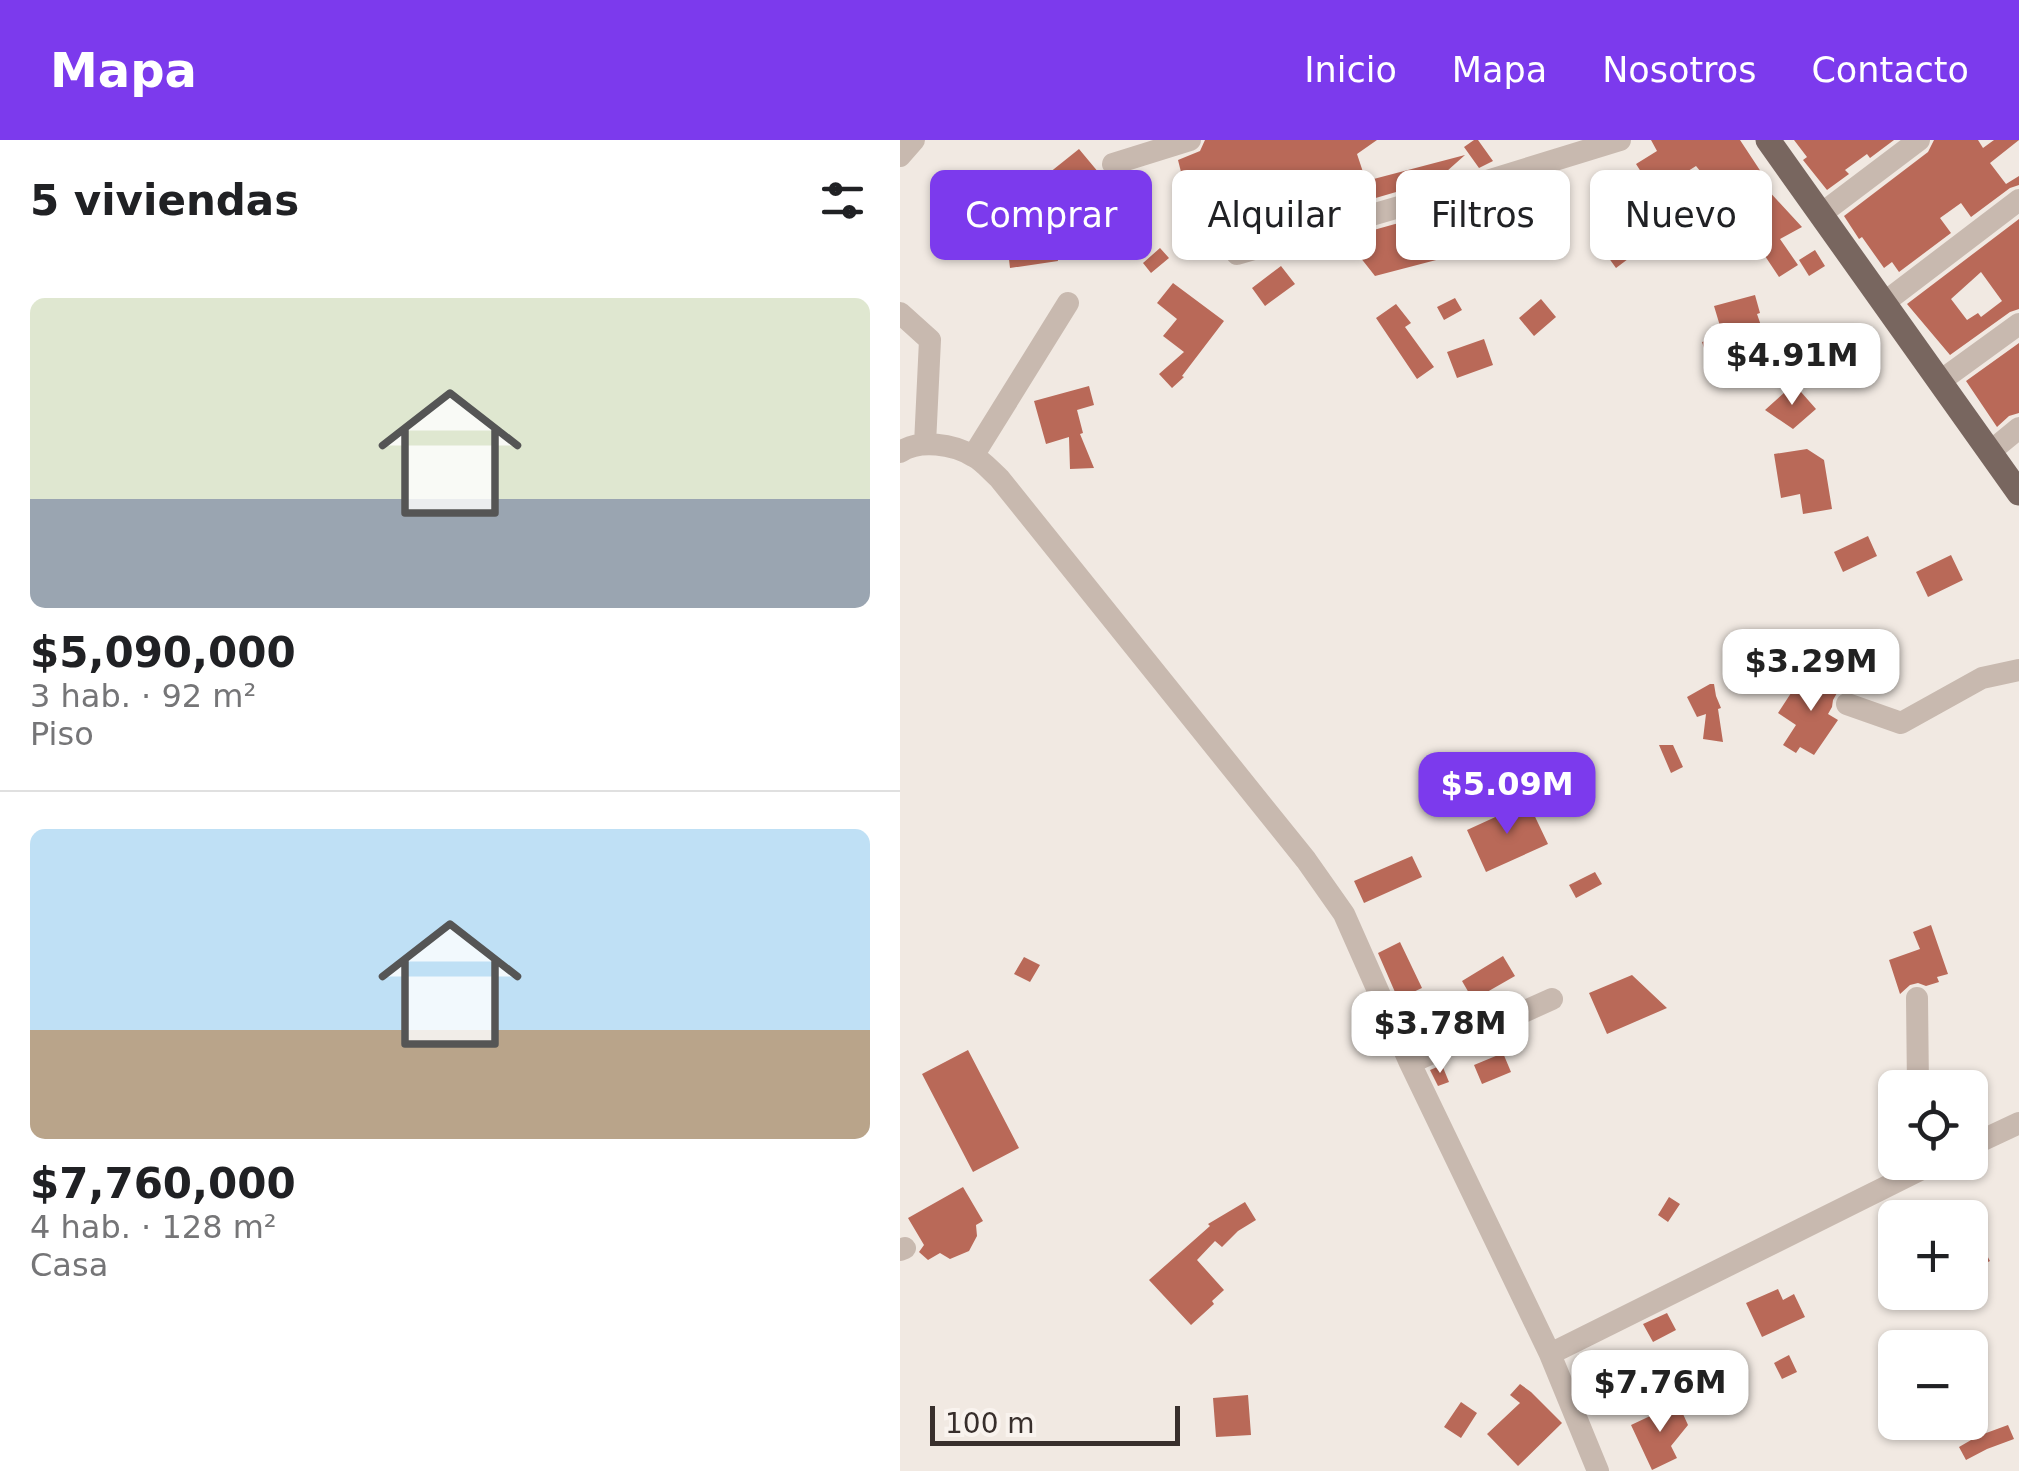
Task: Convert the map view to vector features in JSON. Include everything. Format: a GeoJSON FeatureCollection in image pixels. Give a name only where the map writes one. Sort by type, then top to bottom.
{"type":"FeatureCollection","features":[{"type":"Feature","properties":{"kind":"main road"},"geometry":{"type":"LineString","coordinates":[[1768,140],[2019,492]]}},
{"type":"Feature","properties":{"kind":"street"},"geometry":{"type":"LineString","coordinates":[[900,156],[914,140]]}},
{"type":"Feature","properties":{"kind":"street"},"geometry":{"type":"LineString","coordinates":[[1113,164],[1190,140]]}},
{"type":"Feature","properties":{"kind":"street"},"geometry":{"type":"LineString","coordinates":[[1376,214],[1620,140]]}},
{"type":"Feature","properties":{"kind":"street"},"geometry":{"type":"LineString","coordinates":[[1821,214],[1919,140]]}},
{"type":"Feature","properties":{"kind":"street"},"geometry":{"type":"LineString","coordinates":[[1885,302],[2019,200]]}},
{"type":"Feature","properties":{"kind":"street"},"geometry":{"type":"LineString","coordinates":[[974,456],[1068,303]]}},
{"type":"Feature","properties":{"kind":"street"},"geometry":{"type":"LineString","coordinates":[[900,313],[930,340],[924,444]]}},
{"type":"Feature","properties":{"kind":"street"},"geometry":{"type":"LineString","coordinates":[[1938,382],[2019,324]]}},
{"type":"Feature","properties":{"kind":"street"},"geometry":{"type":"LineString","coordinates":[[1991,451],[2019,428]]}},
{"type":"Feature","properties":{"kind":"street"},"geometry":{"type":"LineString","coordinates":[[900,452],[910,446],[940,446],[974,456],[999,478],[1306,860],[1344,914],[1410,1063],[1550,1354],[1598,1471]]}},
{"type":"Feature","properties":{"kind":"street"},"geometry":{"type":"LineString","coordinates":[[1847,704],[1901,723],[1982,678],[2019,670]]}},
{"type":"Feature","properties":{"kind":"street"},"geometry":{"type":"LineString","coordinates":[[1917,998],[1918,1070]]}},
{"type":"Feature","properties":{"kind":"street"},"geometry":{"type":"LineString","coordinates":[[1410,1063],[1552,999]]}},
{"type":"Feature","properties":{"kind":"street"},"geometry":{"type":"LineString","coordinates":[[1988,1138],[2019,1123]]}},
{"type":"Feature","properties":{"kind":"street"},"geometry":{"type":"LineString","coordinates":[[1550,1354],[1899,1180]]}},
{"type":"Feature","properties":{"kind":"building"},"geometry":{"type":"Polygon","coordinates":[[[1205,140],[1377,140],[1357,154],[1362,170],[1180,170],[1178,160],[1200,151],[1205,140]]]}},
{"type":"Feature","properties":{"kind":"building"},"geometry":{"type":"Polygon","coordinates":[[[1474,140],[1493,161],[1479,168],[1464,147],[1474,140]]]}},
{"type":"Feature","properties":{"kind":"building"},"geometry":{"type":"Polygon","coordinates":[[[1651,140],[1740,140],[1760,170],[1699,170],[1696,166],[1690,170],[1640,170],[1636,164],[1657,151],[1651,140]]]}},
{"type":"Feature","properties":{"kind":"building"},"geometry":{"type":"Polygon","coordinates":[[[1794,140],[1894,140],[1845,170],[1849,174],[1827,190],[1803,160],[1807,157],[1794,140]]]}},
{"type":"Feature","properties":{"kind":"building"},"geometry":{"type":"Polygon","coordinates":[[[1934,140],[1978,140],[1983,148],[1994,140],[2019,140],[1990,163],[2006,184],[2019,176],[2019,185],[1971,217],[1961,203],[1940,218],[1951,233],[1899,272],[1892,262],[1884,268],[1844,216],[1928,152],[1934,140]]]}},
{"type":"Feature","properties":{"kind":"building"},"geometry":{"type":"Polygon","coordinates":[[[1079,149],[1096,170],[1053,170],[1079,149]]]}},
{"type":"Feature","properties":{"kind":"building"},"geometry":{"type":"Polygon","coordinates":[[[1465,155],[1448,170],[1408,170],[1465,155]]]}},
{"type":"Feature","properties":{"kind":"building"},"geometry":{"type":"Polygon","coordinates":[[[1396,173],[1396,192],[1376,198],[1376,178],[1396,173]]]}},
{"type":"Feature","properties":{"kind":"building"},"geometry":{"type":"Polygon","coordinates":[[[1772,194],[1802,227],[1780,239],[1798,265],[1779,277],[1768,260],[1772,260],[1772,194]]]}},
{"type":"Feature","properties":{"kind":"building"},"geometry":{"type":"Polygon","coordinates":[[[2019,219],[2019,309],[1950,355],[1907,304],[2019,219]],[[1981,272],[1951,299],[1967,320],[1978,313],[1981,317],[2002,301],[1981,272]]]}},
{"type":"Feature","properties":{"kind":"building"},"geometry":{"type":"Polygon","coordinates":[[[1396,224],[1396,260],[1436,260],[1375,276],[1362,260],[1376,260],[1376,229],[1396,224]]]}},
{"type":"Feature","properties":{"kind":"building"},"geometry":{"type":"Polygon","coordinates":[[[1160,248],[1169,258],[1151,273],[1143,263],[1152,260],[1160,248]]]}},
{"type":"Feature","properties":{"kind":"building"},"geometry":{"type":"Polygon","coordinates":[[[1815,250],[1825,266],[1809,276],[1799,260],[1815,250]]]}},
{"type":"Feature","properties":{"kind":"building"},"geometry":{"type":"Polygon","coordinates":[[[1009,260],[1058,260],[1058,261],[1010,268],[1009,260]]]}},
{"type":"Feature","properties":{"kind":"building"},"geometry":{"type":"Polygon","coordinates":[[[1610,260],[1627,260],[1616,268],[1610,260]]]}},
{"type":"Feature","properties":{"kind":"building"},"geometry":{"type":"Polygon","coordinates":[[[1281,266],[1295,284],[1265,306],[1252,288],[1281,266]]]}},
{"type":"Feature","properties":{"kind":"building"},"geometry":{"type":"Polygon","coordinates":[[[1173,283],[1224,321],[1172,388],[1159,374],[1184,352],[1163,336],[1177,319],[1157,303],[1173,283]]]}},
{"type":"Feature","properties":{"kind":"building"},"geometry":{"type":"Polygon","coordinates":[[[1755,295],[1760,313],[1757,314],[1777,372],[1735,386],[1724,355],[1708,360],[1702,342],[1723,336],[1714,306],[1755,295]]]}},
{"type":"Feature","properties":{"kind":"building"},"geometry":{"type":"Polygon","coordinates":[[[1455,298],[1462,310],[1444,320],[1437,307],[1455,298]]]}},
{"type":"Feature","properties":{"kind":"building"},"geometry":{"type":"Polygon","coordinates":[[[1541,299],[1556,317],[1534,336],[1519,318],[1541,299]]]}},
{"type":"Feature","properties":{"kind":"building"},"geometry":{"type":"Polygon","coordinates":[[[1396,304],[1411,323],[1405,327],[1434,367],[1417,379],[1376,318],[1396,304]]]}},
{"type":"Feature","properties":{"kind":"building"},"geometry":{"type":"Polygon","coordinates":[[[1484,339],[1493,365],[1457,378],[1447,352],[1484,339]]]}},
{"type":"Feature","properties":{"kind":"building"},"geometry":{"type":"Polygon","coordinates":[[[2019,343],[2019,413],[1997,427],[1966,381],[2019,343]]]}},
{"type":"Feature","properties":{"kind":"building"},"geometry":{"type":"Polygon","coordinates":[[[1794,384],[1816,409],[1793,429],[1765,410],[1794,384]]]}},
{"type":"Feature","properties":{"kind":"building"},"geometry":{"type":"Polygon","coordinates":[[[1089,386],[1094,405],[1077,410],[1083,433],[1080,434],[1094,468],[1070,469],[1069,437],[1046,444],[1034,401],[1089,386]]]}},
{"type":"Feature","properties":{"kind":"building"},"geometry":{"type":"Polygon","coordinates":[[[1807,449],[1824,460],[1832,509],[1803,514],[1800,494],[1781,498],[1774,454],[1807,449]]]}},
{"type":"Feature","properties":{"kind":"building"},"geometry":{"type":"Polygon","coordinates":[[[1868,536],[1877,556],[1843,572],[1834,552],[1868,536]]]}},
{"type":"Feature","properties":{"kind":"building"},"geometry":{"type":"Polygon","coordinates":[[[1951,555],[1963,580],[1928,597],[1916,572],[1951,555]]]}},
{"type":"Feature","properties":{"kind":"building"},"geometry":{"type":"Polygon","coordinates":[[[1822,670],[1846,689],[1837,693],[1828,714],[1838,720],[1814,755],[1800,747],[1796,753],[1783,745],[1796,725],[1778,713],[1793,690],[1802,696],[1822,670]]]}},
{"type":"Feature","properties":{"kind":"building"},"geometry":{"type":"Polygon","coordinates":[[[1714,684],[1721,708],[1718,709],[1723,742],[1703,739],[1706,714],[1697,717],[1687,697],[1714,684]]]}},
{"type":"Feature","properties":{"kind":"building"},"geometry":{"type":"Polygon","coordinates":[[[1659,745],[1673,745],[1683,767],[1671,773],[1659,745]]]}},
{"type":"Feature","properties":{"kind":"building"},"geometry":{"type":"Polygon","coordinates":[[[1528,802],[1548,844],[1486,872],[1467,830],[1528,802]]]}},
{"type":"Feature","properties":{"kind":"building"},"geometry":{"type":"Polygon","coordinates":[[[1412,856],[1422,877],[1364,903],[1354,881],[1412,856]]]}},
{"type":"Feature","properties":{"kind":"building"},"geometry":{"type":"Polygon","coordinates":[[[1595,872],[1602,884],[1576,898],[1569,885],[1595,872]]]}},
{"type":"Feature","properties":{"kind":"building"},"geometry":{"type":"Polygon","coordinates":[[[1931,925],[1948,974],[1926,986],[1910,985],[1900,994],[1889,960],[1920,949],[1913,932],[1931,925]]]}},
{"type":"Feature","properties":{"kind":"building"},"geometry":{"type":"Polygon","coordinates":[[[1400,942],[1422,988],[1398,999],[1378,953],[1400,942]]]}},
{"type":"Feature","properties":{"kind":"building"},"geometry":{"type":"Polygon","coordinates":[[[1503,956],[1515,976],[1473,1000],[1462,981],[1503,956]]]}},
{"type":"Feature","properties":{"kind":"building"},"geometry":{"type":"Polygon","coordinates":[[[1024,957],[1040,965],[1030,982],[1014,974],[1024,957]]]}},
{"type":"Feature","properties":{"kind":"building"},"geometry":{"type":"Polygon","coordinates":[[[1632,975],[1667,1008],[1607,1034],[1589,993],[1632,975]]]}},
{"type":"Feature","properties":{"kind":"building"},"geometry":{"type":"Polygon","coordinates":[[[968,1050],[1019,1148],[973,1172],[922,1074],[968,1050]]]}},
{"type":"Feature","properties":{"kind":"building"},"geometry":{"type":"Polygon","coordinates":[[[1503,1053],[1511,1072],[1482,1084],[1474,1065],[1503,1053]]]}},
{"type":"Feature","properties":{"kind":"building"},"geometry":{"type":"Polygon","coordinates":[[[1442,1065],[1449,1082],[1438,1086],[1430,1070],[1442,1065]]]}},
{"type":"Feature","properties":{"kind":"building"},"geometry":{"type":"Polygon","coordinates":[[[963,1187],[983,1221],[976,1225],[977,1236],[969,1251],[950,1259],[940,1253],[928,1260],[919,1252],[924,1245],[908,1218],[963,1187]]]}},
{"type":"Feature","properties":{"kind":"building"},"geometry":{"type":"Polygon","coordinates":[[[1669,1197],[1680,1204],[1668,1222],[1658,1215],[1669,1197]]]}},
{"type":"Feature","properties":{"kind":"building"},"geometry":{"type":"Polygon","coordinates":[[[1245,1202],[1256,1220],[1222,1247],[1215,1241],[1197,1260],[1224,1290],[1191,1325],[1149,1280],[1208,1224],[1245,1202]]]}},
{"type":"Feature","properties":{"kind":"building"},"geometry":{"type":"Polygon","coordinates":[[[1778,1289],[1783,1300],[1794,1294],[1805,1317],[1762,1337],[1746,1303],[1778,1289]]]}},
{"type":"Feature","properties":{"kind":"building"},"geometry":{"type":"Polygon","coordinates":[[[1667,1313],[1676,1330],[1653,1342],[1643,1324],[1667,1313]]]}},
{"type":"Feature","properties":{"kind":"building"},"geometry":{"type":"Polygon","coordinates":[[[1789,1355],[1797,1372],[1782,1379],[1774,1363],[1789,1355]]]}},
{"type":"Feature","properties":{"kind":"building"},"geometry":{"type":"Polygon","coordinates":[[[1520,1384],[1562,1423],[1518,1466],[1487,1434],[1520,1403],[1510,1395],[1520,1384]]]}},
{"type":"Feature","properties":{"kind":"building"},"geometry":{"type":"Polygon","coordinates":[[[1248,1395],[1251,1435],[1216,1437],[1213,1398],[1248,1395]]]}},
{"type":"Feature","properties":{"kind":"building"},"geometry":{"type":"Polygon","coordinates":[[[1461,1402],[1477,1413],[1461,1438],[1444,1427],[1461,1402]]]}},
{"type":"Feature","properties":{"kind":"building"},"geometry":{"type":"Polygon","coordinates":[[[1678,1403],[1688,1425],[1671,1446],[1677,1458],[1652,1470],[1631,1425],[1678,1403]]]}},
{"type":"Feature","properties":{"kind":"building"},"geometry":{"type":"Polygon","coordinates":[[[2008,1425],[2014,1439],[1966,1460],[1959,1447],[1971,1440],[1988,1440],[1988,1432],[2008,1425]]]}}]}
